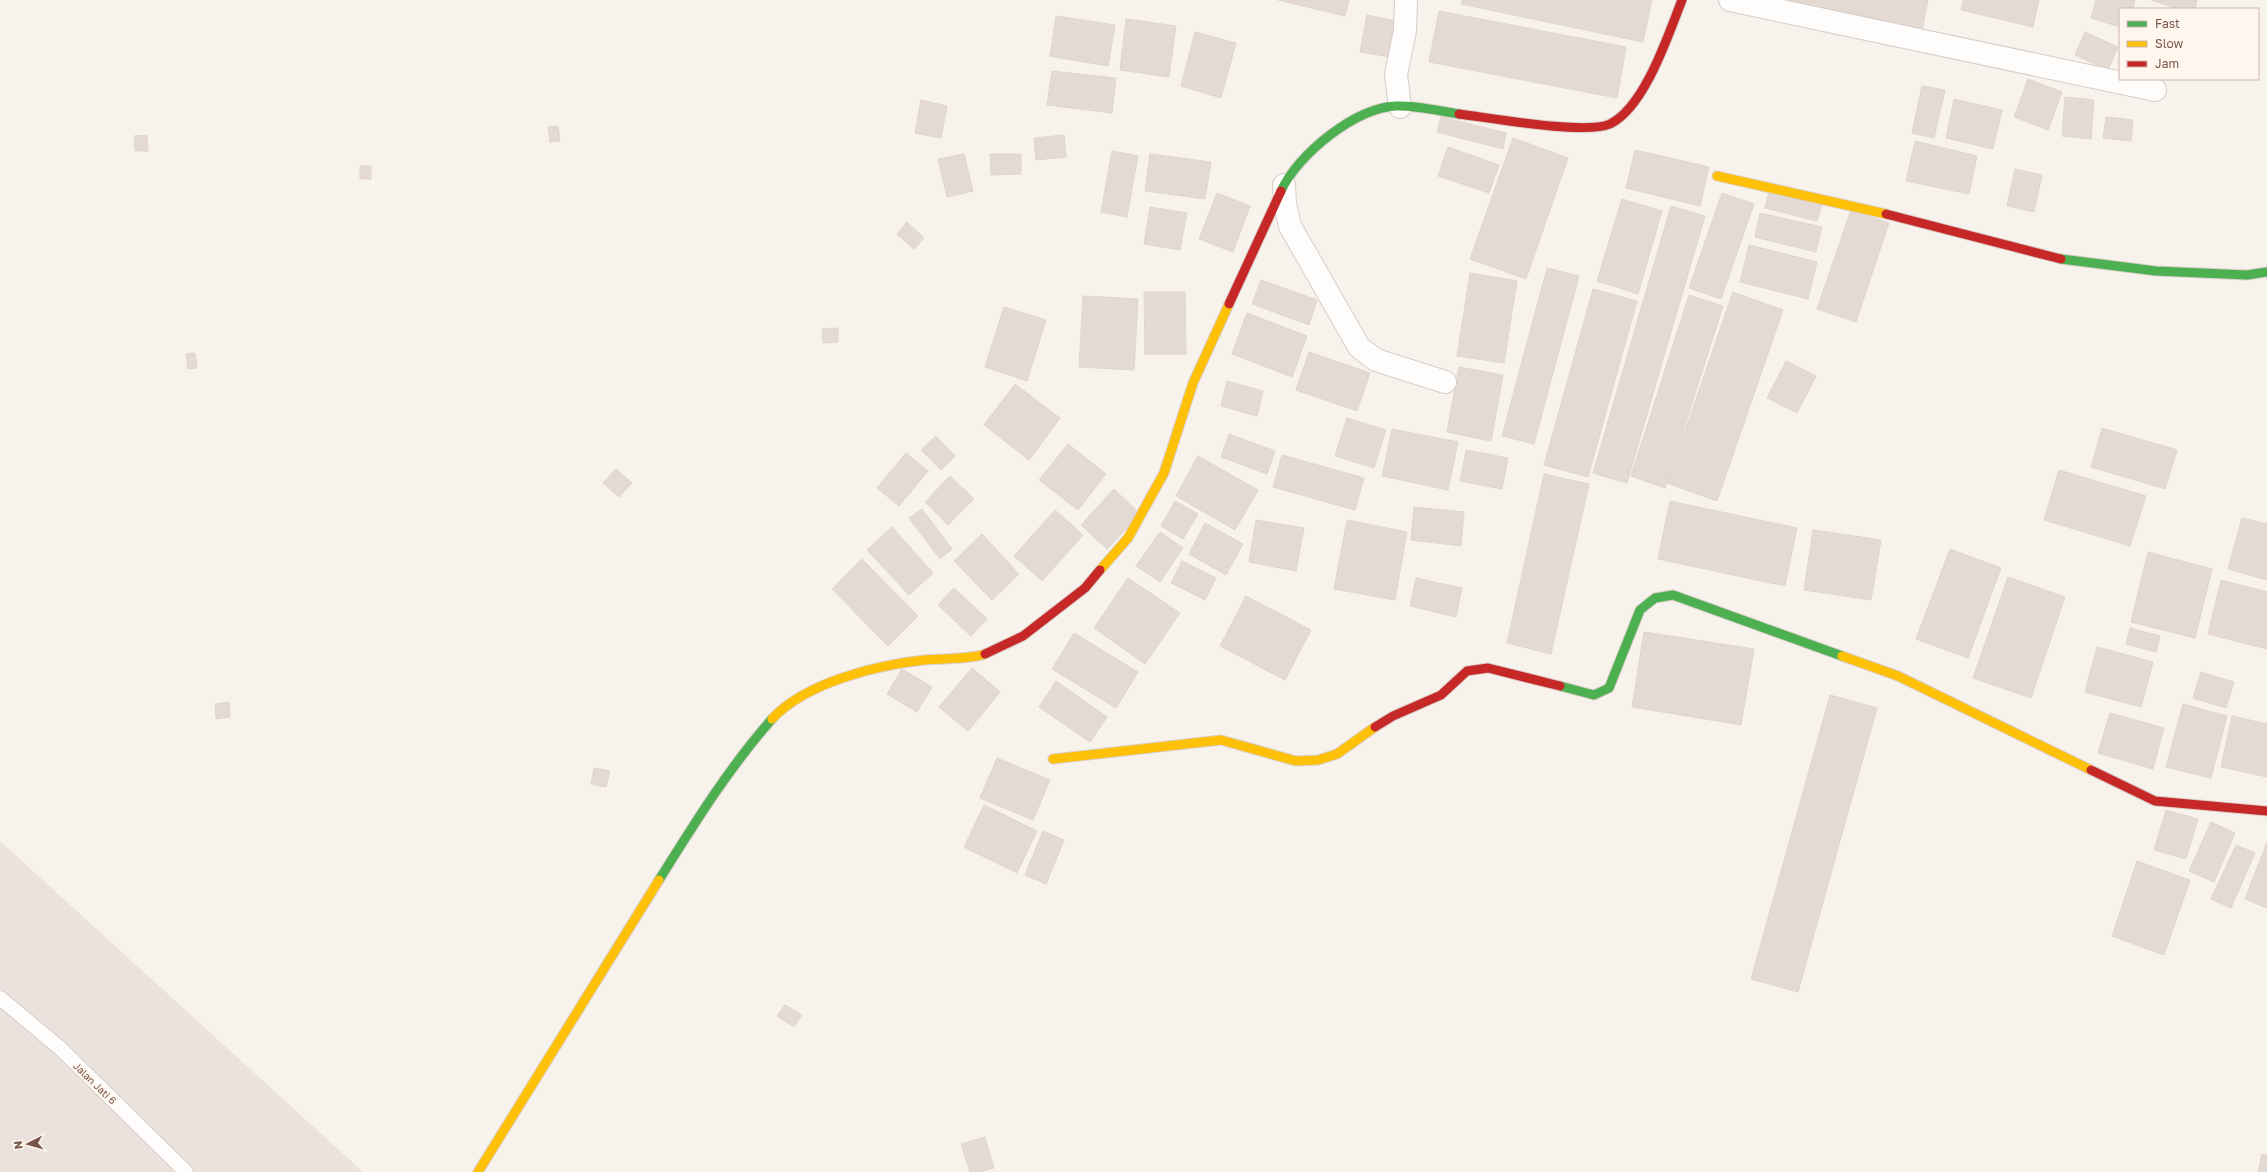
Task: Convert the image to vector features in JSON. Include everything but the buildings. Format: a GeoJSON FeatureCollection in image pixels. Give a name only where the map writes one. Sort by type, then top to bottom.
{"type":"FeatureCollection","features":[{"type":"Feature","properties":{"kind":"street"},"geometry":{"type":"LineString","coordinates":[[1400,107],[1396,74],[1405,31],[1406,0]]}},
{"type":"Feature","properties":{"kind":"street"},"geometry":{"type":"LineString","coordinates":[[478,1172],[707,802],[746,749],[778,713],[810,691],[844,676],[922,660],[983,655],[1023,636],[1085,588],[1128,538],[1164,473],[1193,383],[1284,185],[1308,153],[1338,130],[1374,110],[1400,107],[1585,129],[1601,128],[1616,120],[1646,86],[1682,0]]}},
{"type":"Feature","properties":{"kind":"street"},"geometry":{"type":"LineString","coordinates":[[1730,0],[2155,90]]}},
{"type":"Feature","properties":{"kind":"street"},"geometry":{"type":"LineString","coordinates":[[1717,176],[1904,218],[2063,260],[2156,271],[2247,275],[2267,272]]}},
{"type":"Feature","properties":{"kind":"street"},"geometry":{"type":"LineString","coordinates":[[1284,185],[1285,204],[1290,226],[1359,347],[1376,360],[1445,382]]}},
{"type":"Feature","properties":{"kind":"street"},"geometry":{"type":"LineString","coordinates":[[1053,759],[1221,740],[1296,762],[1318,760],[1337,754],[1381,724],[1441,695],[1467,671],[1488,668],[1594,695],[1609,688],[1640,610],[1655,598],[1673,595],[1898,676],[2155,801],[2181,806],[2212,806],[2267,811]]}},
{"type":"Feature","properties":{"kind":"lane","name":"Jalan Jati 6"},"geometry":{"type":"LineString","coordinates":[[0,998],[60,1048],[186,1172]]}},
{"type":"Feature","properties":{"kind":"shaded area"},"geometry":{"type":"Polygon","coordinates":[[[0,841],[363,1172],[0,1172],[0,841]]]}},
{"type":"Feature","properties":{"kind":"traffic: fast"},"geometry":{"type":"LineString","coordinates":[[1281,191],[1300,162],[1314,148],[1346,124],[1363,115],[1380,109],[1396,106],[1419,107],[1459,114]]}},
{"type":"Feature","properties":{"kind":"traffic: fast"},"geometry":{"type":"LineString","coordinates":[[2061,259],[2156,271],[2247,275],[2267,272]]}},
{"type":"Feature","properties":{"kind":"traffic: fast"},"geometry":{"type":"LineString","coordinates":[[1560,686],[1594,695],[1609,688],[1640,610],[1655,598],[1673,595],[1842,656]]}},
{"type":"Feature","properties":{"kind":"traffic: fast"},"geometry":{"type":"LineString","coordinates":[[659,880],[726,777],[772,719]]}},
{"type":"Feature","properties":{"kind":"traffic: slow"},"geometry":{"type":"LineString","coordinates":[[1717,176],[1886,214]]}},
{"type":"Feature","properties":{"kind":"traffic: slow"},"geometry":{"type":"LineString","coordinates":[[1100,570],[1128,538],[1164,473],[1193,383],[1229,304]]}},
{"type":"Feature","properties":{"kind":"traffic: slow"},"geometry":{"type":"LineString","coordinates":[[772,719],[786,706],[803,695],[842,678],[864,671],[905,662],[970,657],[985,654]]}},
{"type":"Feature","properties":{"kind":"traffic: slow"},"geometry":{"type":"LineString","coordinates":[[1842,656],[1898,676],[2091,770]]}},
{"type":"Feature","properties":{"kind":"traffic: slow"},"geometry":{"type":"LineString","coordinates":[[1053,759],[1221,740],[1296,761],[1318,760],[1337,754],[1375,727]]}},
{"type":"Feature","properties":{"kind":"traffic: slow"},"geometry":{"type":"LineString","coordinates":[[478,1172],[659,880]]}},
{"type":"Feature","properties":{"kind":"traffic: jam"},"geometry":{"type":"LineString","coordinates":[[1459,114],[1560,127],[1598,127],[1610,124],[1623,115],[1644,87],[1654,69],[1682,0]]}},
{"type":"Feature","properties":{"kind":"traffic: jam"},"geometry":{"type":"LineString","coordinates":[[1229,304],[1281,191]]}},
{"type":"Feature","properties":{"kind":"traffic: jam"},"geometry":{"type":"LineString","coordinates":[[1886,214],[2061,259]]}},
{"type":"Feature","properties":{"kind":"traffic: jam"},"geometry":{"type":"LineString","coordinates":[[985,654],[1023,636],[1085,588],[1100,570]]}},
{"type":"Feature","properties":{"kind":"traffic: jam"},"geometry":{"type":"LineString","coordinates":[[1375,727],[1393,716],[1441,695],[1467,671],[1488,668],[1560,686]]}},
{"type":"Feature","properties":{"kind":"traffic: jam"},"geometry":{"type":"LineString","coordinates":[[2091,770],[2155,801],[2267,811]]}}]}
